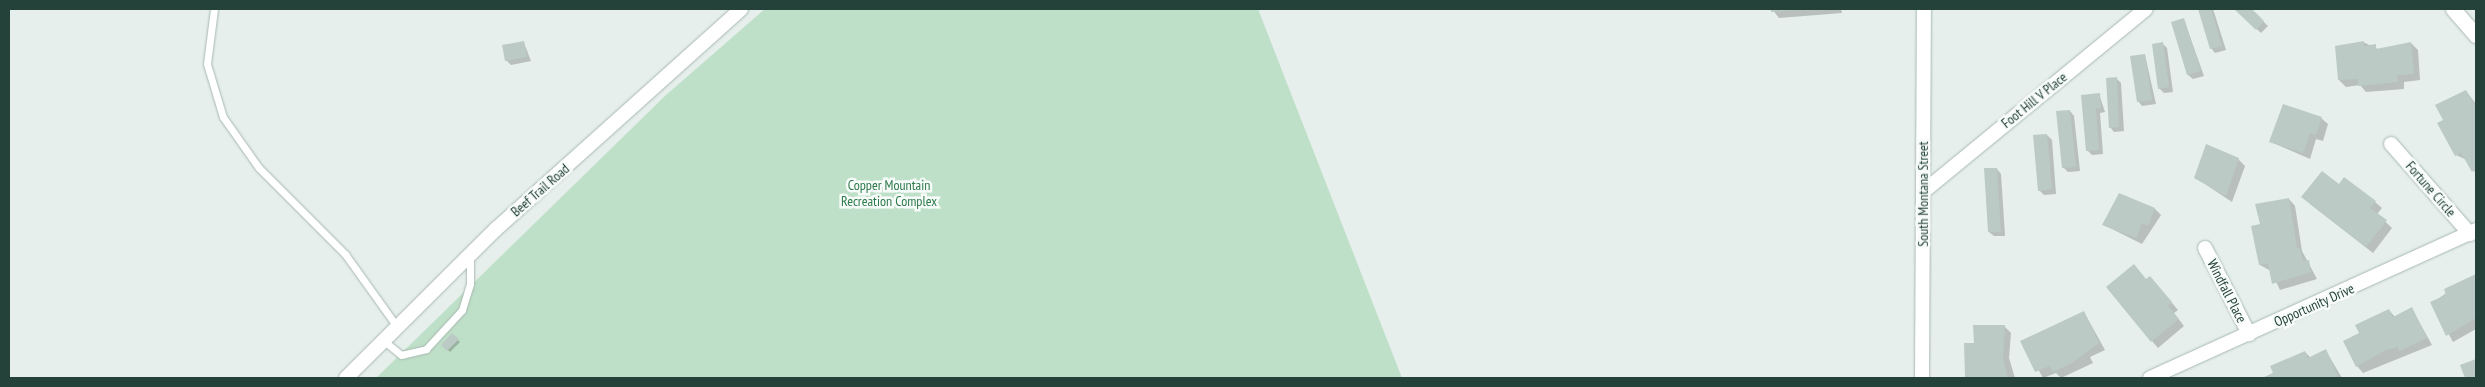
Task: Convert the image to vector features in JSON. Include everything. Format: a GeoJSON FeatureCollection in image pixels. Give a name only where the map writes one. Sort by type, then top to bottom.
{"type":"FeatureCollection","features":[{"type":"Feature","properties":{"kind":"street","name":"Beef Trail Road"},"geometry":{"type":"LineString","coordinates":[[346,378],[470,256],[741,9]]}},
{"type":"Feature","properties":{"kind":"street","name":"South Montana Street"},"geometry":{"type":"LineString","coordinates":[[1922,378],[1924,9]]}},
{"type":"Feature","properties":{"kind":"street","name":"Foot Hill V Place"},"geometry":{"type":"LineString","coordinates":[[1923,192],[2146,9]]}},
{"type":"Feature","properties":{"kind":"street"},"geometry":{"type":"LineString","coordinates":[[2453,9],[2476,35]]}},
{"type":"Feature","properties":{"kind":"street","name":"Fortune Circle"},"geometry":{"type":"LineString","coordinates":[[2391,144],[2473,232]]}},
{"type":"Feature","properties":{"kind":"street","name":"Opportunity Drive"},"geometry":{"type":"LineString","coordinates":[[2150,378],[2473,232]]}},
{"type":"Feature","properties":{"kind":"street","name":"Windfall Place"},"geometry":{"type":"LineString","coordinates":[[2205,248],[2249,334]]}},
{"type":"Feature","properties":{"kind":"lane"},"geometry":{"type":"LineString","coordinates":[[214,9],[207,64],[223,117],[260,168],[345,254],[398,328]]}},
{"type":"Feature","properties":{"kind":"lane"},"geometry":{"type":"LineString","coordinates":[[384,341],[401,355],[426,349],[462,310],[470,284],[470,256]]}},
{"type":"Feature","properties":{"kind":"green space","name":"Copper Mountain Recreation Complex"},"geometry":{"type":"Polygon","coordinates":[[[765,9],[1258,9],[1402,378],[376,378],[666,95],[765,9]]]}},
{"type":"Feature","properties":{"kind":"building"},"geometry":{"type":"Polygon","coordinates":[[[1771,9],[1793,9],[1794,10],[1771,12],[1771,9]]]}},
{"type":"Feature","properties":{"kind":"building"},"geometry":{"type":"Polygon","coordinates":[[[2198,9],[2211,9],[2222,46],[2210,49],[2198,9]]]}},
{"type":"Feature","properties":{"kind":"building"},"geometry":{"type":"Polygon","coordinates":[[[2234,9],[2252,9],[2264,21],[2256,30],[2234,9]]]}},
{"type":"Feature","properties":{"kind":"building"},"geometry":{"type":"Polygon","coordinates":[[[2184,18],[2201,71],[2187,75],[2171,22],[2184,18]]]}},
{"type":"Feature","properties":{"kind":"building"},"geometry":{"type":"Polygon","coordinates":[[[524,41],[527,57],[505,61],[502,45],[524,41]]]}},
{"type":"Feature","properties":{"kind":"building"},"geometry":{"type":"Polygon","coordinates":[[[2364,41],[2364,46],[2376,44],[2376,49],[2411,42],[2414,74],[2397,75],[2398,82],[2358,86],[2358,79],[2338,80],[2335,46],[2364,41]]]}},
{"type":"Feature","properties":{"kind":"building"},"geometry":{"type":"Polygon","coordinates":[[[2163,42],[2169,87],[2158,89],[2152,44],[2163,42]]]}},
{"type":"Feature","properties":{"kind":"building"},"geometry":{"type":"Polygon","coordinates":[[[2145,54],[2152,100],[2137,102],[2130,56],[2145,54]]]}},
{"type":"Feature","properties":{"kind":"building"},"geometry":{"type":"Polygon","coordinates":[[[2117,77],[2119,127],[2109,128],[2106,78],[2117,77]]]}},
{"type":"Feature","properties":{"kind":"building"},"geometry":{"type":"Polygon","coordinates":[[[2466,90],[2476,107],[2476,169],[2472,172],[2461,153],[2455,156],[2437,123],[2443,120],[2435,105],[2466,90]]]}},
{"type":"Feature","properties":{"kind":"building"},"geometry":{"type":"Polygon","coordinates":[[[2100,93],[2101,108],[2096,108],[2099,150],[2086,151],[2081,95],[2100,93]]]}},
{"type":"Feature","properties":{"kind":"building"},"geometry":{"type":"Polygon","coordinates":[[[2283,104],[2322,117],[2316,135],[2310,133],[2303,153],[2269,142],[2283,104]]]}},
{"type":"Feature","properties":{"kind":"building"},"geometry":{"type":"Polygon","coordinates":[[[2070,110],[2076,167],[2062,168],[2056,111],[2070,110]]]}},
{"type":"Feature","properties":{"kind":"building"},"geometry":{"type":"Polygon","coordinates":[[[2047,134],[2052,189],[2038,191],[2033,135],[2047,134]]]}},
{"type":"Feature","properties":{"kind":"building"},"geometry":{"type":"Polygon","coordinates":[[[2206,144],[2239,158],[2226,196],[2194,178],[2206,144]]]}},
{"type":"Feature","properties":{"kind":"building"},"geometry":{"type":"Polygon","coordinates":[[[1984,168],[1997,168],[2001,232],[1988,232],[1984,168]]]}},
{"type":"Feature","properties":{"kind":"building"},"geometry":{"type":"Polygon","coordinates":[[[2322,171],[2339,184],[2344,177],[2376,201],[2370,208],[2387,220],[2366,247],[2301,197],[2322,171]]]}},
{"type":"Feature","properties":{"kind":"building"},"geometry":{"type":"Polygon","coordinates":[[[2119,193],[2155,208],[2148,226],[2142,223],[2136,238],[2102,225],[2119,193]]]}},
{"type":"Feature","properties":{"kind":"building"},"geometry":{"type":"Polygon","coordinates":[[[2289,198],[2297,248],[2300,248],[2303,261],[2309,260],[2311,272],[2272,284],[2268,264],[2259,265],[2251,226],[2260,224],[2255,204],[2289,198]]]}},
{"type":"Feature","properties":{"kind":"building"},"geometry":{"type":"Polygon","coordinates":[[[2134,264],[2146,279],[2150,276],[2172,302],[2168,306],[2179,319],[2151,342],[2106,287],[2134,264]]]}},
{"type":"Feature","properties":{"kind":"building"},"geometry":{"type":"Polygon","coordinates":[[[2476,274],[2476,318],[2446,336],[2430,302],[2446,295],[2444,289],[2476,274]]]}},
{"type":"Feature","properties":{"kind":"building"},"geometry":{"type":"Polygon","coordinates":[[[2412,307],[2427,338],[2399,351],[2398,347],[2386,350],[2356,367],[2343,341],[2359,333],[2355,325],[2389,309],[2393,317],[2412,307]]]}},
{"type":"Feature","properties":{"kind":"building"},"geometry":{"type":"Polygon","coordinates":[[[2084,311],[2099,343],[2072,363],[2053,372],[2050,366],[2035,372],[2020,341],[2084,311]]]}},
{"type":"Feature","properties":{"kind":"building"},"geometry":{"type":"Polygon","coordinates":[[[1973,325],[2005,325],[2003,359],[2008,378],[1965,378],[1964,343],[1974,343],[1973,325]]]}},
{"type":"Feature","properties":{"kind":"building"},"geometry":{"type":"Polygon","coordinates":[[[452,333],[459,339],[447,351],[441,345],[452,333]]]}},
{"type":"Feature","properties":{"kind":"building"},"geometry":{"type":"Polygon","coordinates":[[[2326,349],[2339,378],[2262,378],[2273,373],[2270,366],[2305,351],[2308,358],[2326,349]]]}},
{"type":"Feature","properties":{"kind":"building"},"geometry":{"type":"Polygon","coordinates":[[[2476,359],[2476,378],[2465,378],[2460,365],[2476,359]]]}}]}
